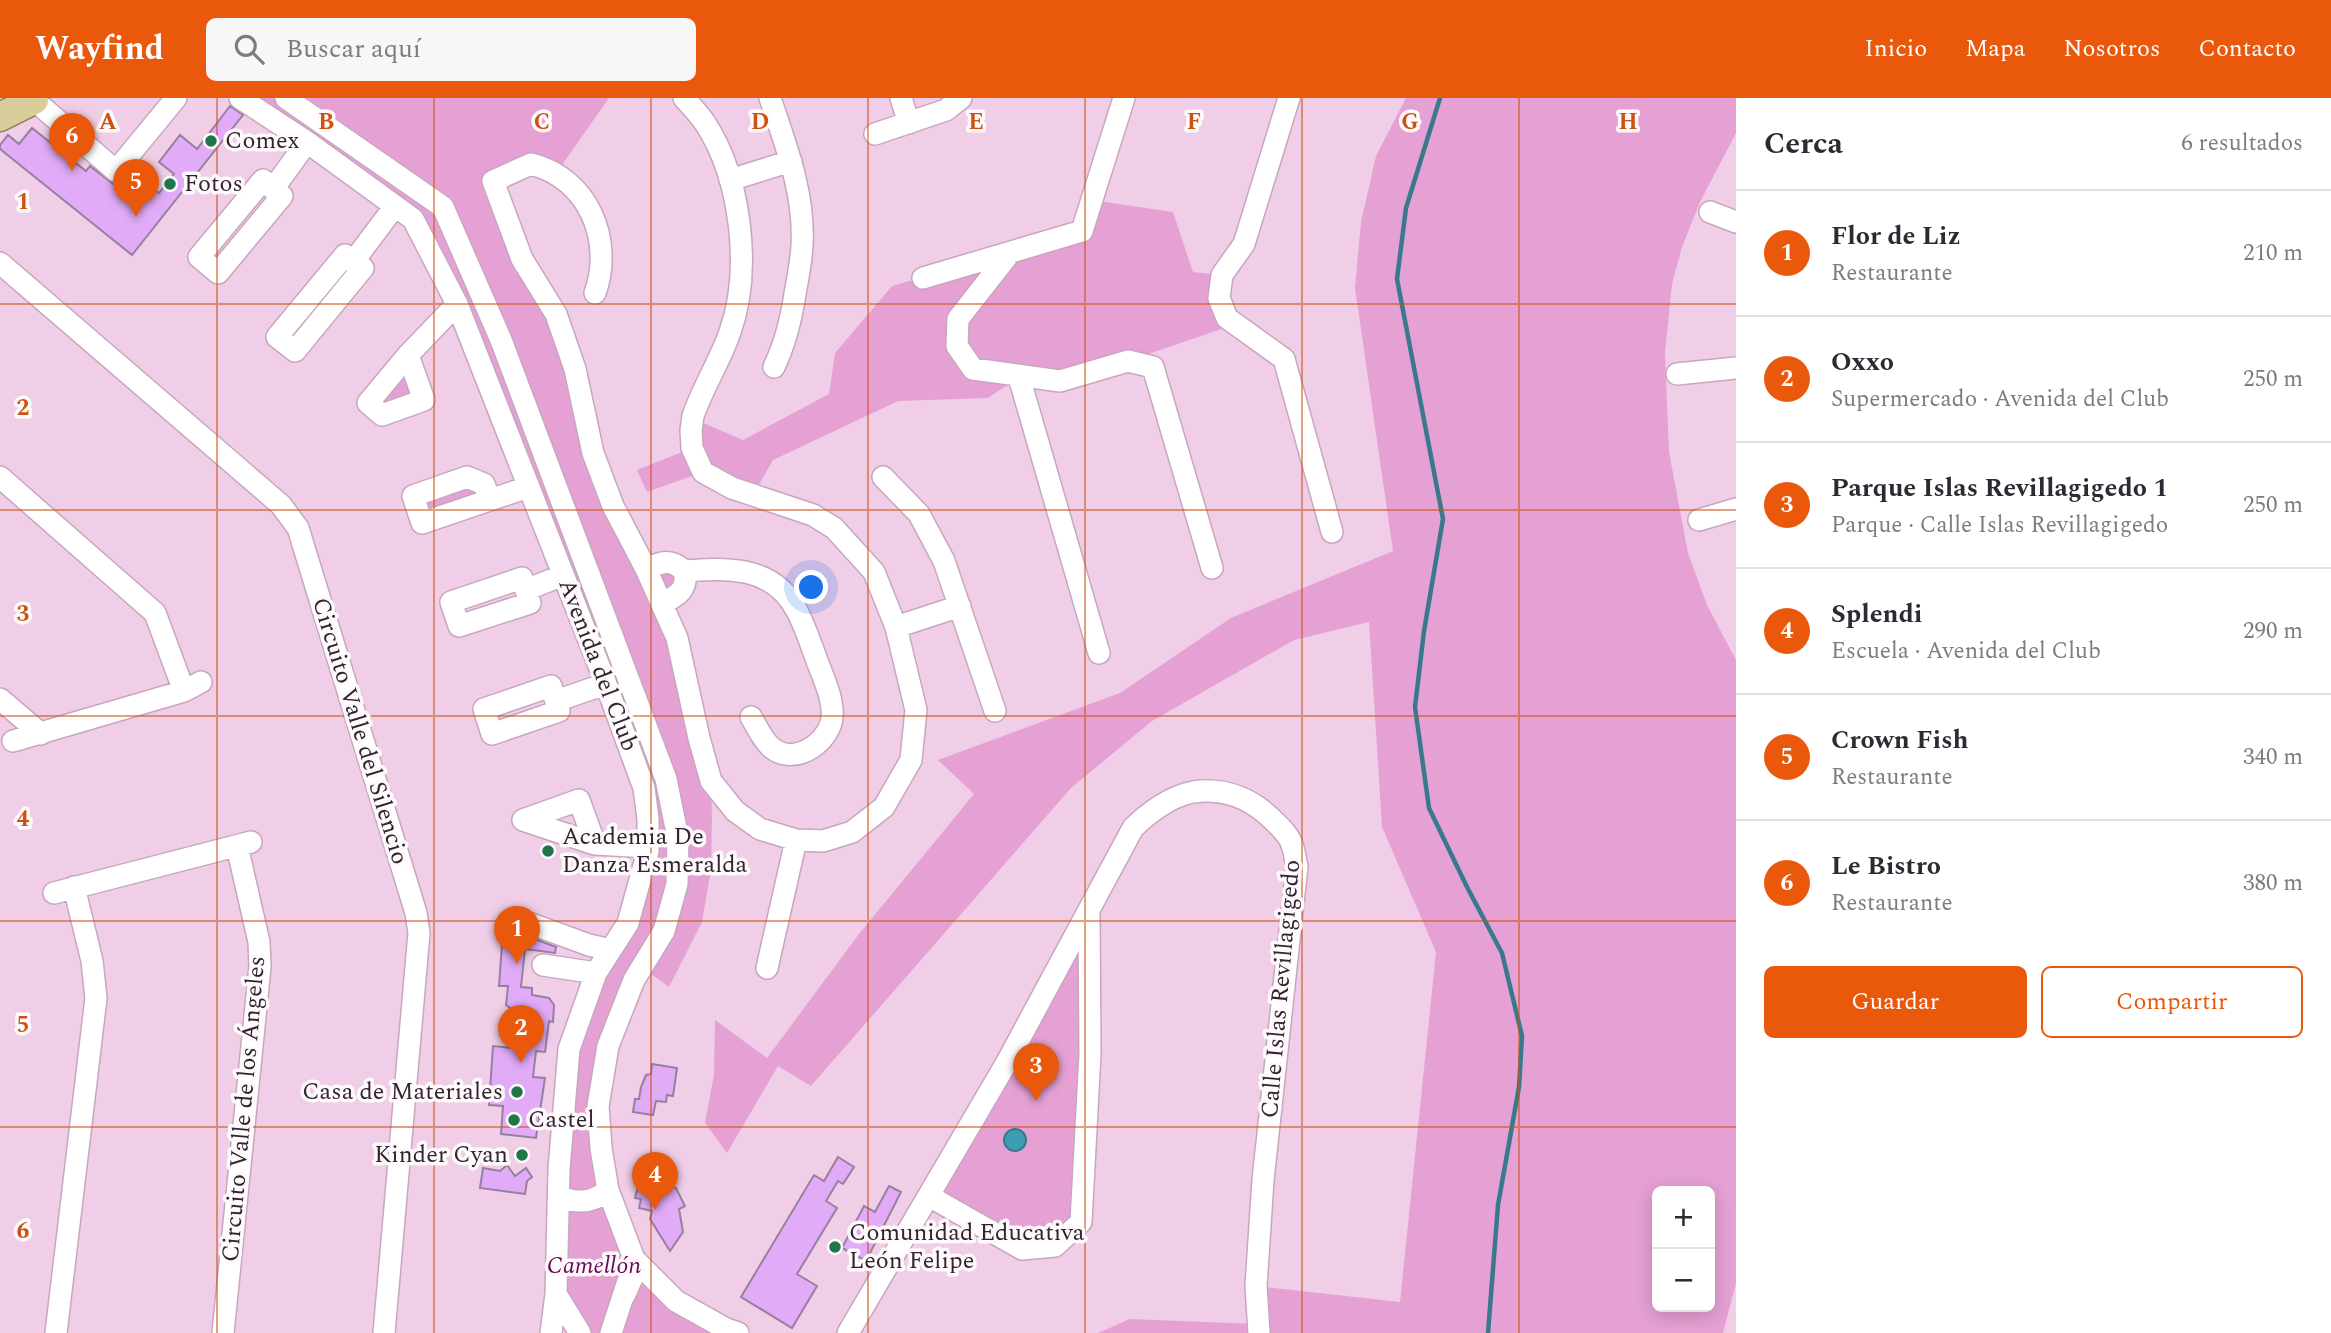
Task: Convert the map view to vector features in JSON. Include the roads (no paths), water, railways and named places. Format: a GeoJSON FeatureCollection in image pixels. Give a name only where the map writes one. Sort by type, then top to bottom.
{"type":"FeatureCollection","features":[{"type":"Feature","properties":{"kind":"main road"},"geometry":{"type":"LineString","coordinates":[[1,108],[35,99]]}},
{"type":"Feature","properties":{"kind":"street"},"geometry":{"type":"LineString","coordinates":[[35,99],[116,171],[176,98]]}},
{"type":"Feature","properties":{"kind":"street","name":"Avenida del Club"},"geometry":{"type":"LineString","coordinates":[[240,98],[307,142],[413,219],[457,304],[644,788],[648,847],[628,923],[596,972],[569,1049],[560,1141],[559,1196],[568,1317],[551,1333]]}},
{"type":"Feature","properties":{"kind":"street","name":"Avenida del Club"},"geometry":{"type":"LineString","coordinates":[[286,98],[443,207],[501,340],[666,779],[678,838],[677,884],[664,931],[634,981],[605,1056],[598,1106],[608,1190],[634,1259]]}},
{"type":"Feature","properties":{"kind":"street"},"geometry":{"type":"LineString","coordinates":[[595,293],[600,273],[600,245],[592,214],[571,184],[557,173],[531,164],[493,181],[522,259],[556,314],[575,369],[593,453],[613,506],[663,603],[680,648],[711,781],[735,811],[760,829],[796,841],[823,841],[852,832],[884,807],[911,760],[916,710],[896,627],[874,572],[834,528],[813,515],[732,488],[703,472],[692,448],[693,416],[730,332],[738,296],[741,263],[739,228],[730,180],[705,123],[684,98]]}},
{"type":"Feature","properties":{"kind":"street"},"geometry":{"type":"LineString","coordinates":[[770,98],[791,161],[801,211],[802,247],[792,314],[783,349],[774,367]]}},
{"type":"Feature","properties":{"kind":"street"},"geometry":{"type":"LineString","coordinates":[[901,98],[909,123]]}},
{"type":"Feature","properties":{"kind":"street"},"geometry":{"type":"LineString","coordinates":[[875,134],[946,110],[961,98]]}},
{"type":"Feature","properties":{"kind":"street"},"geometry":{"type":"LineString","coordinates":[[923,278],[1082,231],[1124,98]]}},
{"type":"Feature","properties":{"kind":"street"},"geometry":{"type":"LineString","coordinates":[[1289,98],[1244,244],[1222,275],[1219,298],[1227,318],[1284,359],[1332,532]]}},
{"type":"Feature","properties":{"kind":"street"},"geometry":{"type":"LineString","coordinates":[[273,189],[307,142]]}},
{"type":"Feature","properties":{"kind":"street"},"geometry":{"type":"LineString","coordinates":[[730,180],[791,161]]}},
{"type":"Feature","properties":{"kind":"street"},"geometry":{"type":"LineString","coordinates":[[354,262],[396,206]]}},
{"type":"Feature","properties":{"kind":"street"},"geometry":{"type":"LineString","coordinates":[[1710,212],[1736,222]]}},
{"type":"Feature","properties":{"kind":"street"},"geometry":{"type":"LineString","coordinates":[[1009,254],[958,319],[957,346],[973,369],[1019,377],[1060,381],[1128,361],[1153,367],[1213,568]]}},
{"type":"Feature","properties":{"kind":"street","name":"Circuito Valle del Silencio"},"geometry":{"type":"LineString","coordinates":[[0,263],[281,505],[298,528],[416,913],[419,933],[384,1333]]}},
{"type":"Feature","properties":{"kind":"street"},"geometry":{"type":"LineString","coordinates":[[408,355],[457,304]]}},
{"type":"Feature","properties":{"kind":"street"},"geometry":{"type":"LineString","coordinates":[[1677,374],[1736,368]]}},
{"type":"Feature","properties":{"kind":"street"},"geometry":{"type":"LineString","coordinates":[[1019,377],[1099,653]]}},
{"type":"Feature","properties":{"kind":"street"},"geometry":{"type":"LineString","coordinates":[[0,477],[155,613],[193,687],[13,741]]}},
{"type":"Feature","properties":{"kind":"street"},"geometry":{"type":"LineString","coordinates":[[883,477],[919,514],[944,561],[995,711]]}},
{"type":"Feature","properties":{"kind":"street"},"geometry":{"type":"LineString","coordinates":[[490,500],[528,487]]}},
{"type":"Feature","properties":{"kind":"street"},"geometry":{"type":"LineString","coordinates":[[1699,520],[1736,509]]}},
{"type":"Feature","properties":{"kind":"street"},"geometry":{"type":"LineString","coordinates":[[546,533],[568,523]]}},
{"type":"Feature","properties":{"kind":"street"},"geometry":{"type":"LineString","coordinates":[[646,569],[663,561],[676,564],[684,571],[684,587],[677,596],[663,603]]}},
{"type":"Feature","properties":{"kind":"street"},"geometry":{"type":"LineString","coordinates":[[684,571],[724,568],[762,577],[773,583],[798,612],[832,705],[831,725],[818,744],[807,751],[788,754],[770,747],[751,717]]}},
{"type":"Feature","properties":{"kind":"street"},"geometry":{"type":"LineString","coordinates":[[526,590],[563,575]]}},
{"type":"Feature","properties":{"kind":"street"},"geometry":{"type":"LineString","coordinates":[[896,627],[960,606]]}},
{"type":"Feature","properties":{"kind":"street"},"geometry":{"type":"LineString","coordinates":[[556,701],[606,684]]}},
{"type":"Feature","properties":{"kind":"street"},"geometry":{"type":"LineString","coordinates":[[0,699],[41,734]]}},
{"type":"Feature","properties":{"kind":"street"},"geometry":{"type":"LineString","coordinates":[[644,788],[666,779]]}},
{"type":"Feature","properties":{"kind":"street","name":"Calle Islas Revillagigedo"},"geometry":{"type":"LineString","coordinates":[[848,1333],[1007,1062],[1133,828],[1144,816],[1182,795],[1208,792],[1232,794],[1248,800],[1266,812],[1292,844],[1297,866],[1263,1180],[1256,1286],[1259,1333]]}},
{"type":"Feature","properties":{"kind":"street"},"geometry":{"type":"LineString","coordinates":[[767,968],[796,841]]}},
{"type":"Feature","properties":{"kind":"street","name":"Circuito Valle de los Ángeles"},"geometry":{"type":"LineString","coordinates":[[57,1333],[96,998],[92,961],[64,890],[244,844],[259,942],[260,967],[223,1333]]}},
{"type":"Feature","properties":{"kind":"street"},"geometry":{"type":"LineString","coordinates":[[595,844],[648,847]]}},
{"type":"Feature","properties":{"kind":"street","name":"Calle Islas Revillagigedo"},"geometry":{"type":"LineString","coordinates":[[929,1196],[1022,1249],[1055,1246],[1081,1222],[1090,1055],[1089,910]]}},
{"type":"Feature","properties":{"kind":"street"},"geometry":{"type":"LineString","coordinates":[[515,918],[589,945],[611,950]]}},
{"type":"Feature","properties":{"kind":"street"},"geometry":{"type":"LineString","coordinates":[[543,965],[596,972]]}},
{"type":"Feature","properties":{"kind":"street"},"geometry":{"type":"LineString","coordinates":[[559,1196],[585,1202],[608,1190]]}},
{"type":"Feature","properties":{"kind":"street"},"geometry":{"type":"LineString","coordinates":[[634,1259],[642,1272],[676,1301],[738,1333]]}},
{"type":"Feature","properties":{"kind":"street"},"geometry":{"type":"LineString","coordinates":[[611,1333],[634,1259]]}},
{"type":"Feature","properties":{"kind":"water"},"geometry":{"type":"Polygon","coordinates":[[[1015,1129],[1023,1132],[1026,1140],[1023,1148],[1015,1151],[1007,1148],[1004,1140],[1007,1132],[1015,1129]]]}},
{"type":"Feature","properties":{"kind":"waterway"},"geometry":{"type":"LineString","coordinates":[[1440,98],[1406,208],[1397,279],[1443,519],[1424,631],[1415,707],[1429,808],[1502,953],[1522,1036],[1519,1087],[1498,1205],[1488,1333]]}},
{"type":"Feature","properties":{"kind":"place","name":"Comex"},"geometry":{"type":"Point","coordinates":[211,141]}},
{"type":"Feature","properties":{"kind":"place","name":"Le Bistro"},"geometry":{"type":"Point","coordinates":[72,171]}},
{"type":"Feature","properties":{"kind":"place","name":"Fotos"},"geometry":{"type":"Point","coordinates":[170,184]}},
{"type":"Feature","properties":{"kind":"place","name":"Crown Fish"},"geometry":{"type":"Point","coordinates":[136,217]}},
{"type":"Feature","properties":{"kind":"place","name":"Academia De Danza Esmeralda"},"geometry":{"type":"Point","coordinates":[548,851]}},
{"type":"Feature","properties":{"kind":"place","name":"Flor de Liz"},"geometry":{"type":"Point","coordinates":[517,964]}},
{"type":"Feature","properties":{"kind":"place","name":"Oxxo"},"geometry":{"type":"Point","coordinates":[521,1063]}},
{"type":"Feature","properties":{"kind":"place","name":"Casa de Materiales"},"geometry":{"type":"Point","coordinates":[517,1092]}},
{"type":"Feature","properties":{"kind":"place","name":"Parque Islas Revillagigedo 1"},"geometry":{"type":"Point","coordinates":[1036,1101]}},
{"type":"Feature","properties":{"kind":"place","name":"Castel"},"geometry":{"type":"Point","coordinates":[514,1120]}},
{"type":"Feature","properties":{"kind":"place","name":"Kinder Cyan"},"geometry":{"type":"Point","coordinates":[522,1155]}},
{"type":"Feature","properties":{"kind":"place","name":"Splendi"},"geometry":{"type":"Point","coordinates":[655,1210]}},
{"type":"Feature","properties":{"kind":"place","name":"Comunidad Educativa León Felipe"},"geometry":{"type":"Point","coordinates":[835,1247]}},
{"type":"Feature","properties":{"kind":"park label","name":"Camellón"},"geometry":{"type":"Point","coordinates":[594,1266]}}]}
